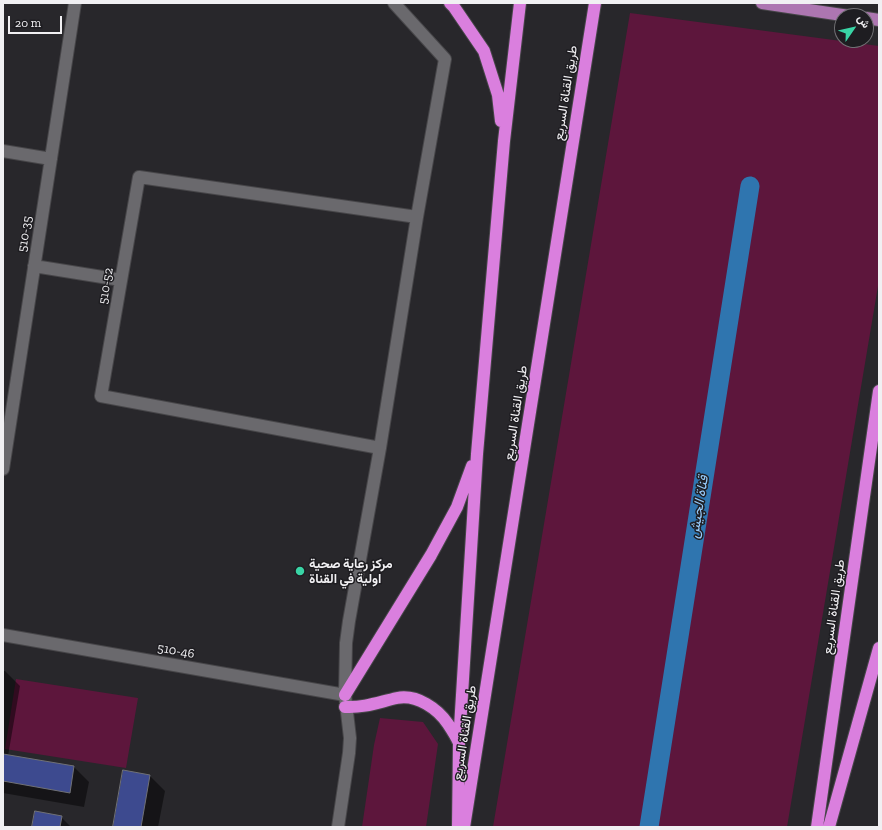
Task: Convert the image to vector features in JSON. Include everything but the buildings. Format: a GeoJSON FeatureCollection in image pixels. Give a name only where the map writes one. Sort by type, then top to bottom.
{"type":"FeatureCollection","features":[{"type":"Feature","properties":{"kind":"highway"},"geometry":{"type":"LineString","coordinates":[[450,3],[484,51],[498,94],[504,141]]}},
{"type":"Feature","properties":{"kind":"highway"},"geometry":{"type":"LineString","coordinates":[[458,827],[459,743],[477,454],[504,141],[520,3]]}},
{"type":"Feature","properties":{"kind":"highway","name":"طريق القناة السريع"},"geometry":{"type":"LineString","coordinates":[[464,827],[595,3]]}},
{"type":"Feature","properties":{"kind":"highway","name":"طريق القناة السريع"},"geometry":{"type":"LineString","coordinates":[[817,827],[879,391]]}},
{"type":"Feature","properties":{"kind":"highway"},"geometry":{"type":"LineString","coordinates":[[344,695],[438,541],[457,507],[477,454]]}},
{"type":"Feature","properties":{"kind":"highway"},"geometry":{"type":"LineString","coordinates":[[829,827],[879,648]]}},
{"type":"Feature","properties":{"kind":"highway"},"geometry":{"type":"LineString","coordinates":[[345,707],[356,708],[400,697],[412,698],[423,702],[436,711],[448,723],[459,743]]}},
{"type":"Feature","properties":{"kind":"main road"},"geometry":{"type":"LineString","coordinates":[[762,3],[834,14]]}},
{"type":"Feature","properties":{"kind":"street","name":"510-35"},"geometry":{"type":"LineString","coordinates":[[3,469],[9,389],[34,266],[75,3]]}},
{"type":"Feature","properties":{"kind":"street"},"geometry":{"type":"LineString","coordinates":[[338,827],[350,738],[344,695],[348,621],[380,448],[417,217],[445,59],[394,3]]}},
{"type":"Feature","properties":{"kind":"street"},"geometry":{"type":"LineString","coordinates":[[3,151],[51,160]]}},
{"type":"Feature","properties":{"kind":"street","name":"510-52"},"geometry":{"type":"LineString","coordinates":[[380,448],[101,396],[139,177],[417,217]]}},
{"type":"Feature","properties":{"kind":"street"},"geometry":{"type":"LineString","coordinates":[[34,266],[121,280]]}},
{"type":"Feature","properties":{"kind":"street","name":"510-46"},"geometry":{"type":"LineString","coordinates":[[3,635],[344,695]]}},
{"type":"Feature","properties":{"kind":"shaded area"},"geometry":{"type":"Polygon","coordinates":[[[630,13],[834,40],[834,48],[874,48],[874,45],[879,46],[879,280],[787,827],[493,827],[630,13]]]}},
{"type":"Feature","properties":{"kind":"shaded area"},"geometry":{"type":"Polygon","coordinates":[[[16,679],[138,698],[126,768],[5,749],[16,679]]]}},
{"type":"Feature","properties":{"kind":"shaded area"},"geometry":{"type":"Polygon","coordinates":[[[380,718],[423,722],[438,744],[426,827],[362,827],[374,745],[380,718]]]}},
{"type":"Feature","properties":{"kind":"waterway","name":"قناة الجيش"},"geometry":{"type":"LineString","coordinates":[[649,827],[750,186]]}},
{"type":"Feature","properties":{"kind":"place","name":"مركز رعاية صحية اولية في القناة"},"geometry":{"type":"Point","coordinates":[300,571]}}]}
